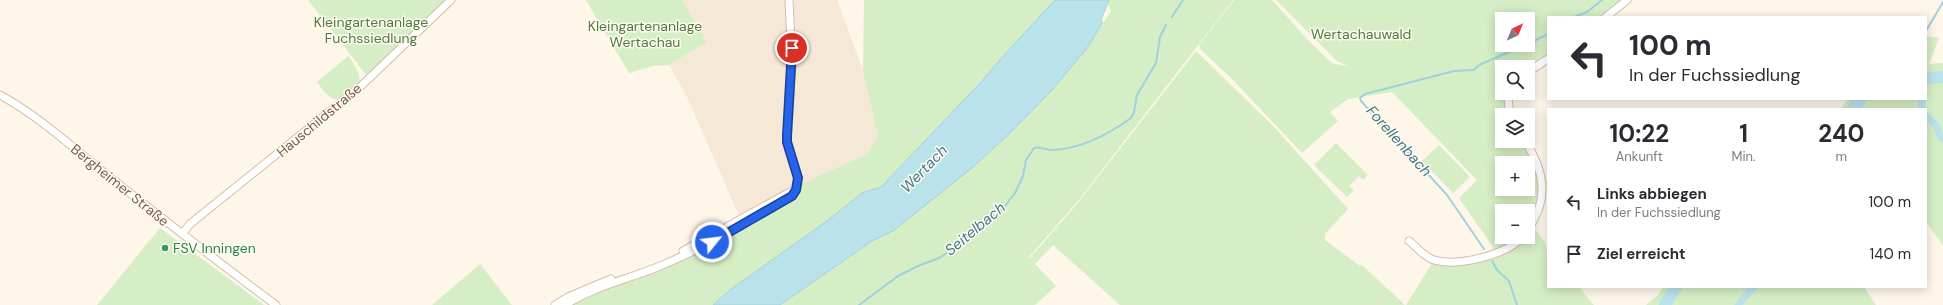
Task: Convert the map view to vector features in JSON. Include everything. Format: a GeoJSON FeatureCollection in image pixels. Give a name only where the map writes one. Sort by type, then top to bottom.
{"type":"FeatureCollection","features":[{"type":"Feature","properties":{"kind":"street","name":"Hauschildstraße"},"geometry":{"type":"LineString","coordinates":[[182,234],[190,224],[360,88],[451,0]]}},
{"type":"Feature","properties":{"kind":"street"},"geometry":{"type":"LineString","coordinates":[[565,305],[607,285],[666,264],[698,249],[792,196],[796,190],[798,178],[787,142],[792,66],[789,0]]}},
{"type":"Feature","properties":{"kind":"street"},"geometry":{"type":"LineString","coordinates":[[1607,16],[1627,0]]}},
{"type":"Feature","properties":{"kind":"street"},"geometry":{"type":"LineString","coordinates":[[1535,67],[1547,59]]}},
{"type":"Feature","properties":{"kind":"street","name":"Bergheimer Straße"},"geometry":{"type":"LineString","coordinates":[[0,95],[63,139],[182,234],[276,305]]}},
{"type":"Feature","properties":{"kind":"street"},"geometry":{"type":"LineString","coordinates":[[1529,148],[1538,163],[1542,190],[1535,218]]}},
{"type":"Feature","properties":{"kind":"street"},"geometry":{"type":"LineString","coordinates":[[555,305],[568,297],[604,281],[665,261],[790,192],[793,193]]}},
{"type":"Feature","properties":{"kind":"street"},"geometry":{"type":"LineString","coordinates":[[1409,241],[1423,254],[1434,260],[1447,261],[1468,260],[1497,253],[1510,248],[1514,244]]}},
{"type":"Feature","properties":{"kind":"shaded area"},"geometry":{"type":"Polygon","coordinates":[[[682,0],[839,0],[838,2],[863,71],[878,136],[867,154],[797,186],[740,218],[688,99],[669,65],[707,42],[682,0]]]}},
{"type":"Feature","properties":{"kind":"green space","name":"Kleingartenanlage Fuchssiedlung"},"geometry":{"type":"Polygon","coordinates":[[[308,0],[448,0],[367,76],[308,0]]]}},
{"type":"Feature","properties":{"kind":"green space","name":"Kleingartenanlage Wertachau"},"geometry":{"type":"Polygon","coordinates":[[[586,0],[682,0],[707,42],[669,65],[653,66],[629,73],[586,0]]]}},
{"type":"Feature","properties":{"kind":"green space"},"geometry":{"type":"Polygon","coordinates":[[[864,0],[1055,0],[982,81],[881,187],[862,193],[827,221],[731,289],[713,305],[566,305],[666,265],[797,190],[801,184],[867,154],[878,136],[863,71],[864,0]]]}},
{"type":"Feature","properties":{"kind":"green space"},"geometry":{"type":"Polygon","coordinates":[[[1109,0],[1233,0],[1078,201],[1029,257],[1030,258],[1077,204],[1196,51],[1275,128],[1348,209],[1325,234],[1325,240],[1360,266],[1361,264],[1405,305],[1120,305],[1053,245],[1035,264],[1056,286],[1035,305],[780,305],[872,241],[893,231],[972,168],[1053,89],[1087,48],[1111,11],[1108,4],[1109,0]]]}},
{"type":"Feature","properties":{"kind":"green space","name":"Wertachauwald"},"geometry":{"type":"Polygon","coordinates":[[[1234,0],[1272,0],[1307,39],[1332,63],[1350,67],[1337,61],[1276,0],[1624,0],[1604,16],[1547,16],[1547,57],[1535,65],[1535,60],[1495,60],[1495,100],[1508,100],[1508,108],[1495,108],[1495,148],[1526,148],[1530,156],[1495,156],[1495,196],[1535,196],[1535,165],[1540,175],[1538,201],[1535,208],[1535,204],[1495,204],[1495,244],[1535,244],[1535,230],[1542,238],[1547,253],[1547,288],[1580,288],[1594,305],[1406,305],[1434,260],[1447,261],[1497,253],[1459,198],[1477,180],[1392,92],[1348,99],[1330,112],[1338,121],[1302,153],[1231,78],[1200,49],[1199,45],[1234,0]]]}},
{"type":"Feature","properties":{"kind":"green space"},"geometry":{"type":"Polygon","coordinates":[[[1927,36],[1939,38],[1929,64],[1943,63],[1943,246],[1927,222],[1927,108],[1842,108],[1846,100],[1927,100],[1927,36]]]}},
{"type":"Feature","properties":{"kind":"green space"},"geometry":{"type":"Polygon","coordinates":[[[348,56],[358,72],[360,83],[341,98],[333,98],[323,90],[317,82],[348,56]]]}},
{"type":"Feature","properties":{"kind":"green space"},"geometry":{"type":"Polygon","coordinates":[[[1336,143],[1368,175],[1363,180],[1359,176],[1349,186],[1354,190],[1347,197],[1314,165],[1336,143]]]}},
{"type":"Feature","properties":{"kind":"green space"},"geometry":{"type":"Polygon","coordinates":[[[1439,145],[1470,177],[1453,193],[1422,161],[1439,145]]]}},
{"type":"Feature","properties":{"kind":"green space","name":"FSV Inningen"},"geometry":{"type":"Polygon","coordinates":[[[160,228],[259,301],[264,305],[97,305],[160,228]]]}},
{"type":"Feature","properties":{"kind":"green space"},"geometry":{"type":"Polygon","coordinates":[[[480,264],[512,305],[432,305],[480,264]]]}},
{"type":"Feature","properties":{"kind":"green space"},"geometry":{"type":"Polygon","coordinates":[[[1662,288],[1865,288],[1876,305],[1646,305],[1658,295],[1662,288]]]}},
{"type":"Feature","properties":{"kind":"water","name":"Wertach"},"geometry":{"type":"Polygon","coordinates":[[[1055,0],[1109,0],[1101,20],[1103,22],[1087,48],[1053,89],[1010,133],[972,168],[893,231],[872,241],[780,305],[713,305],[731,289],[827,221],[862,193],[881,187],[982,81],[1055,0]]]}},
{"type":"Feature","properties":{"kind":"waterway"},"geometry":{"type":"LineString","coordinates":[[1172,17],[1183,0]]}},
{"type":"Feature","properties":{"kind":"waterway","name":"Forellenbach"},"geometry":{"type":"LineString","coordinates":[[1577,16],[1587,12],[1602,0]]}},
{"type":"Feature","properties":{"kind":"waterway"},"geometry":{"type":"LineString","coordinates":[[1927,29],[1943,2]]}},
{"type":"Feature","properties":{"kind":"waterway","name":"Seitelbach"},"geometry":{"type":"LineString","coordinates":[[859,305],[898,276],[939,258],[958,246],[1001,211],[1015,193],[1023,176],[1026,160],[1034,148],[1038,147],[1052,150],[1084,144],[1104,135],[1131,118],[1134,112],[1137,95],[1156,63],[1160,37],[1166,25]]}},
{"type":"Feature","properties":{"kind":"waterway","name":"Forellenbach"},"geometry":{"type":"LineString","coordinates":[[1535,40],[1547,34]]}},
{"type":"Feature","properties":{"kind":"waterway","name":"Forellenbach"},"geometry":{"type":"LineString","coordinates":[[1484,249],[1447,195],[1361,101],[1360,98],[1365,94],[1454,71],[1474,70],[1479,65],[1509,52]]}},
{"type":"Feature","properties":{"kind":"waterway"},"geometry":{"type":"LineString","coordinates":[[1927,78],[1943,77]]}},
{"type":"Feature","properties":{"kind":"waterway"},"geometry":{"type":"LineString","coordinates":[[1854,108],[1860,100]]}},
{"type":"Feature","properties":{"kind":"waterway"},"geometry":{"type":"LineString","coordinates":[[1922,100],[1922,108]]}},
{"type":"Feature","properties":{"kind":"waterway"},"geometry":{"type":"LineString","coordinates":[[1927,117],[1936,125],[1941,138],[1943,139]]}},
{"type":"Feature","properties":{"kind":"waterway"},"geometry":{"type":"LineString","coordinates":[[1492,261],[1497,270],[1509,281],[1517,305]]}},
{"type":"Feature","properties":{"kind":"waterway"},"geometry":{"type":"LineString","coordinates":[[1665,305],[1675,288]]}},
{"type":"Feature","properties":{"kind":"waterway"},"geometry":{"type":"LineString","coordinates":[[1738,305],[1753,288]]}},
{"type":"Feature","properties":{"kind":"place","name":"FSV Inningen"},"geometry":{"type":"Point","coordinates":[165,248]}},
{"type":"Feature","properties":{"kind":"route"},"geometry":{"type":"LineString","coordinates":[[712,242],[792,196],[796,190],[798,178],[787,142],[792,48]]}}]}
